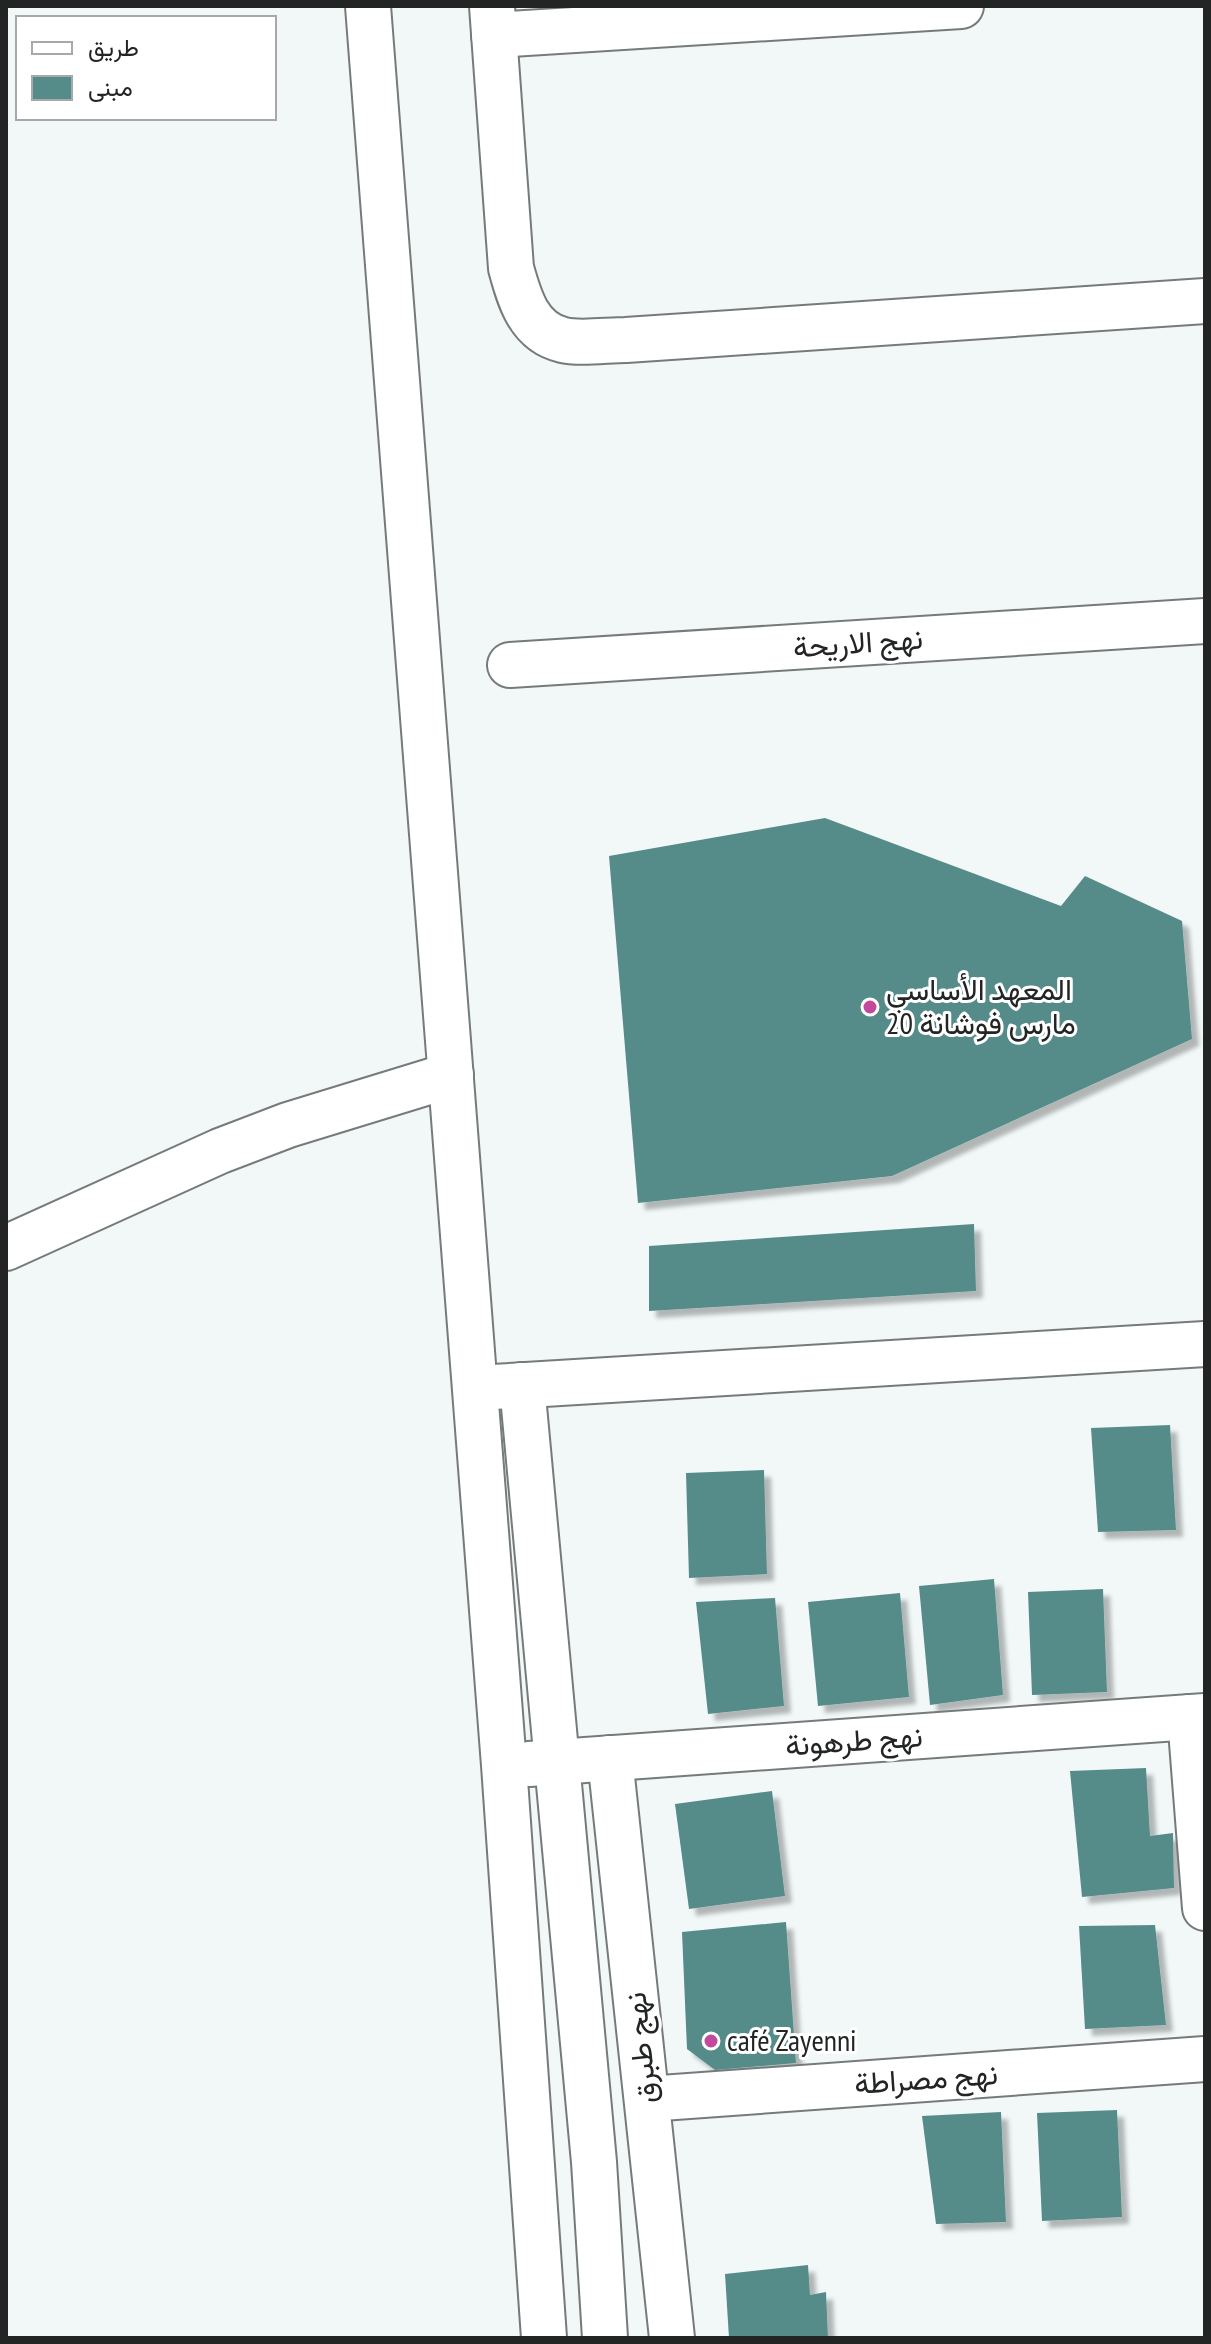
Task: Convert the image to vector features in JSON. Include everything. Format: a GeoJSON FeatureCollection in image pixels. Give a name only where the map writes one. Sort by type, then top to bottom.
{"type":"FeatureCollection","features":[{"type":"Feature","properties":{"kind":"street"},"geometry":{"type":"LineString","coordinates":[[368,6],[504,1765],[544,2338]]}},
{"type":"Feature","properties":{"kind":"street"},"geometry":{"type":"LineString","coordinates":[[961,6],[493,20],[511,268],[521,303],[537,326],[562,340],[626,340],[1205,301]]}},
{"type":"Feature","properties":{"kind":"street","name":"نهج الاريحة"},"geometry":{"type":"LineString","coordinates":[[510,665],[1205,621]]}},
{"type":"Feature","properties":{"kind":"street"},"geometry":{"type":"LineString","coordinates":[[6,1248],[220,1151],[288,1125],[451,1075]]}},
{"type":"Feature","properties":{"kind":"street"},"geometry":{"type":"LineString","coordinates":[[475,1387],[1205,1344]]}},
{"type":"Feature","properties":{"kind":"street"},"geometry":{"type":"LineString","coordinates":[[522,1385],[594,2162],[605,2338]]}},
{"type":"Feature","properties":{"kind":"street"},"geometry":{"type":"LineString","coordinates":[[1198,1716],[1205,1908]]}},
{"type":"Feature","properties":{"kind":"street","name":"نهج طرهونة"},"geometry":{"type":"LineString","coordinates":[[504,1765],[1198,1716]]}},
{"type":"Feature","properties":{"kind":"street","name":"نهج طبرق"},"geometry":{"type":"LineString","coordinates":[[610,1758],[672,2338]]}},
{"type":"Feature","properties":{"kind":"street","name":"نهج مصراطة"},"geometry":{"type":"LineString","coordinates":[[647,2099],[1205,2059]]}},
{"type":"Feature","properties":{"kind":"building"},"geometry":{"type":"Polygon","coordinates":[[[825,818],[1061,906],[1085,876],[1182,921],[1192,1039],[892,1176],[638,1203],[609,856],[825,818]]]}},
{"type":"Feature","properties":{"kind":"building"},"geometry":{"type":"Polygon","coordinates":[[[974,1224],[976,1291],[649,1311],[649,1246],[974,1224]]]}},
{"type":"Feature","properties":{"kind":"building"},"geometry":{"type":"Polygon","coordinates":[[[1170,1425],[1176,1530],[1098,1532],[1091,1428],[1170,1425]]]}},
{"type":"Feature","properties":{"kind":"building"},"geometry":{"type":"Polygon","coordinates":[[[764,1470],[767,1574],[689,1578],[686,1473],[764,1470]]]}},
{"type":"Feature","properties":{"kind":"building"},"geometry":{"type":"Polygon","coordinates":[[[994,1579],[1003,1695],[930,1705],[919,1586],[994,1579]]]}},
{"type":"Feature","properties":{"kind":"building"},"geometry":{"type":"Polygon","coordinates":[[[1103,1589],[1107,1692],[1032,1695],[1028,1592],[1103,1589]]]}},
{"type":"Feature","properties":{"kind":"building"},"geometry":{"type":"Polygon","coordinates":[[[900,1593],[909,1697],[818,1706],[808,1602],[900,1593]]]}},
{"type":"Feature","properties":{"kind":"building"},"geometry":{"type":"Polygon","coordinates":[[[775,1598],[784,1706],[708,1714],[696,1602],[775,1598]]]}},
{"type":"Feature","properties":{"kind":"building"},"geometry":{"type":"Polygon","coordinates":[[[1146,1768],[1150,1836],[1173,1833],[1174,1888],[1082,1897],[1070,1771],[1146,1768]]]}},
{"type":"Feature","properties":{"kind":"building"},"geometry":{"type":"Polygon","coordinates":[[[772,1791],[785,1896],[689,1909],[675,1804],[772,1791]]]}},
{"type":"Feature","properties":{"kind":"building"},"geometry":{"type":"Polygon","coordinates":[[[786,1922],[796,2063],[715,2070],[687,2049],[682,1932],[786,1922]]]}},
{"type":"Feature","properties":{"kind":"building"},"geometry":{"type":"Polygon","coordinates":[[[1155,1925],[1166,2025],[1085,2029],[1079,1926],[1155,1925]]]}},
{"type":"Feature","properties":{"kind":"building"},"geometry":{"type":"Polygon","coordinates":[[[1117,2110],[1122,2217],[1042,2221],[1037,2113],[1117,2110]]]}},
{"type":"Feature","properties":{"kind":"building"},"geometry":{"type":"Polygon","coordinates":[[[1001,2112],[1006,2222],[936,2224],[922,2116],[1001,2112]]]}},
{"type":"Feature","properties":{"kind":"building"},"geometry":{"type":"Polygon","coordinates":[[[808,2265],[810,2295],[826,2292],[828,2338],[729,2338],[725,2274],[808,2265]]]}},
{"type":"Feature","properties":{"kind":"place","name":"المعهد الأساسي 20 مارس فوشانة"},"geometry":{"type":"Point","coordinates":[870,1007]}},
{"type":"Feature","properties":{"kind":"place","name":"café Zayenni"},"geometry":{"type":"Point","coordinates":[711,2041]}}]}
